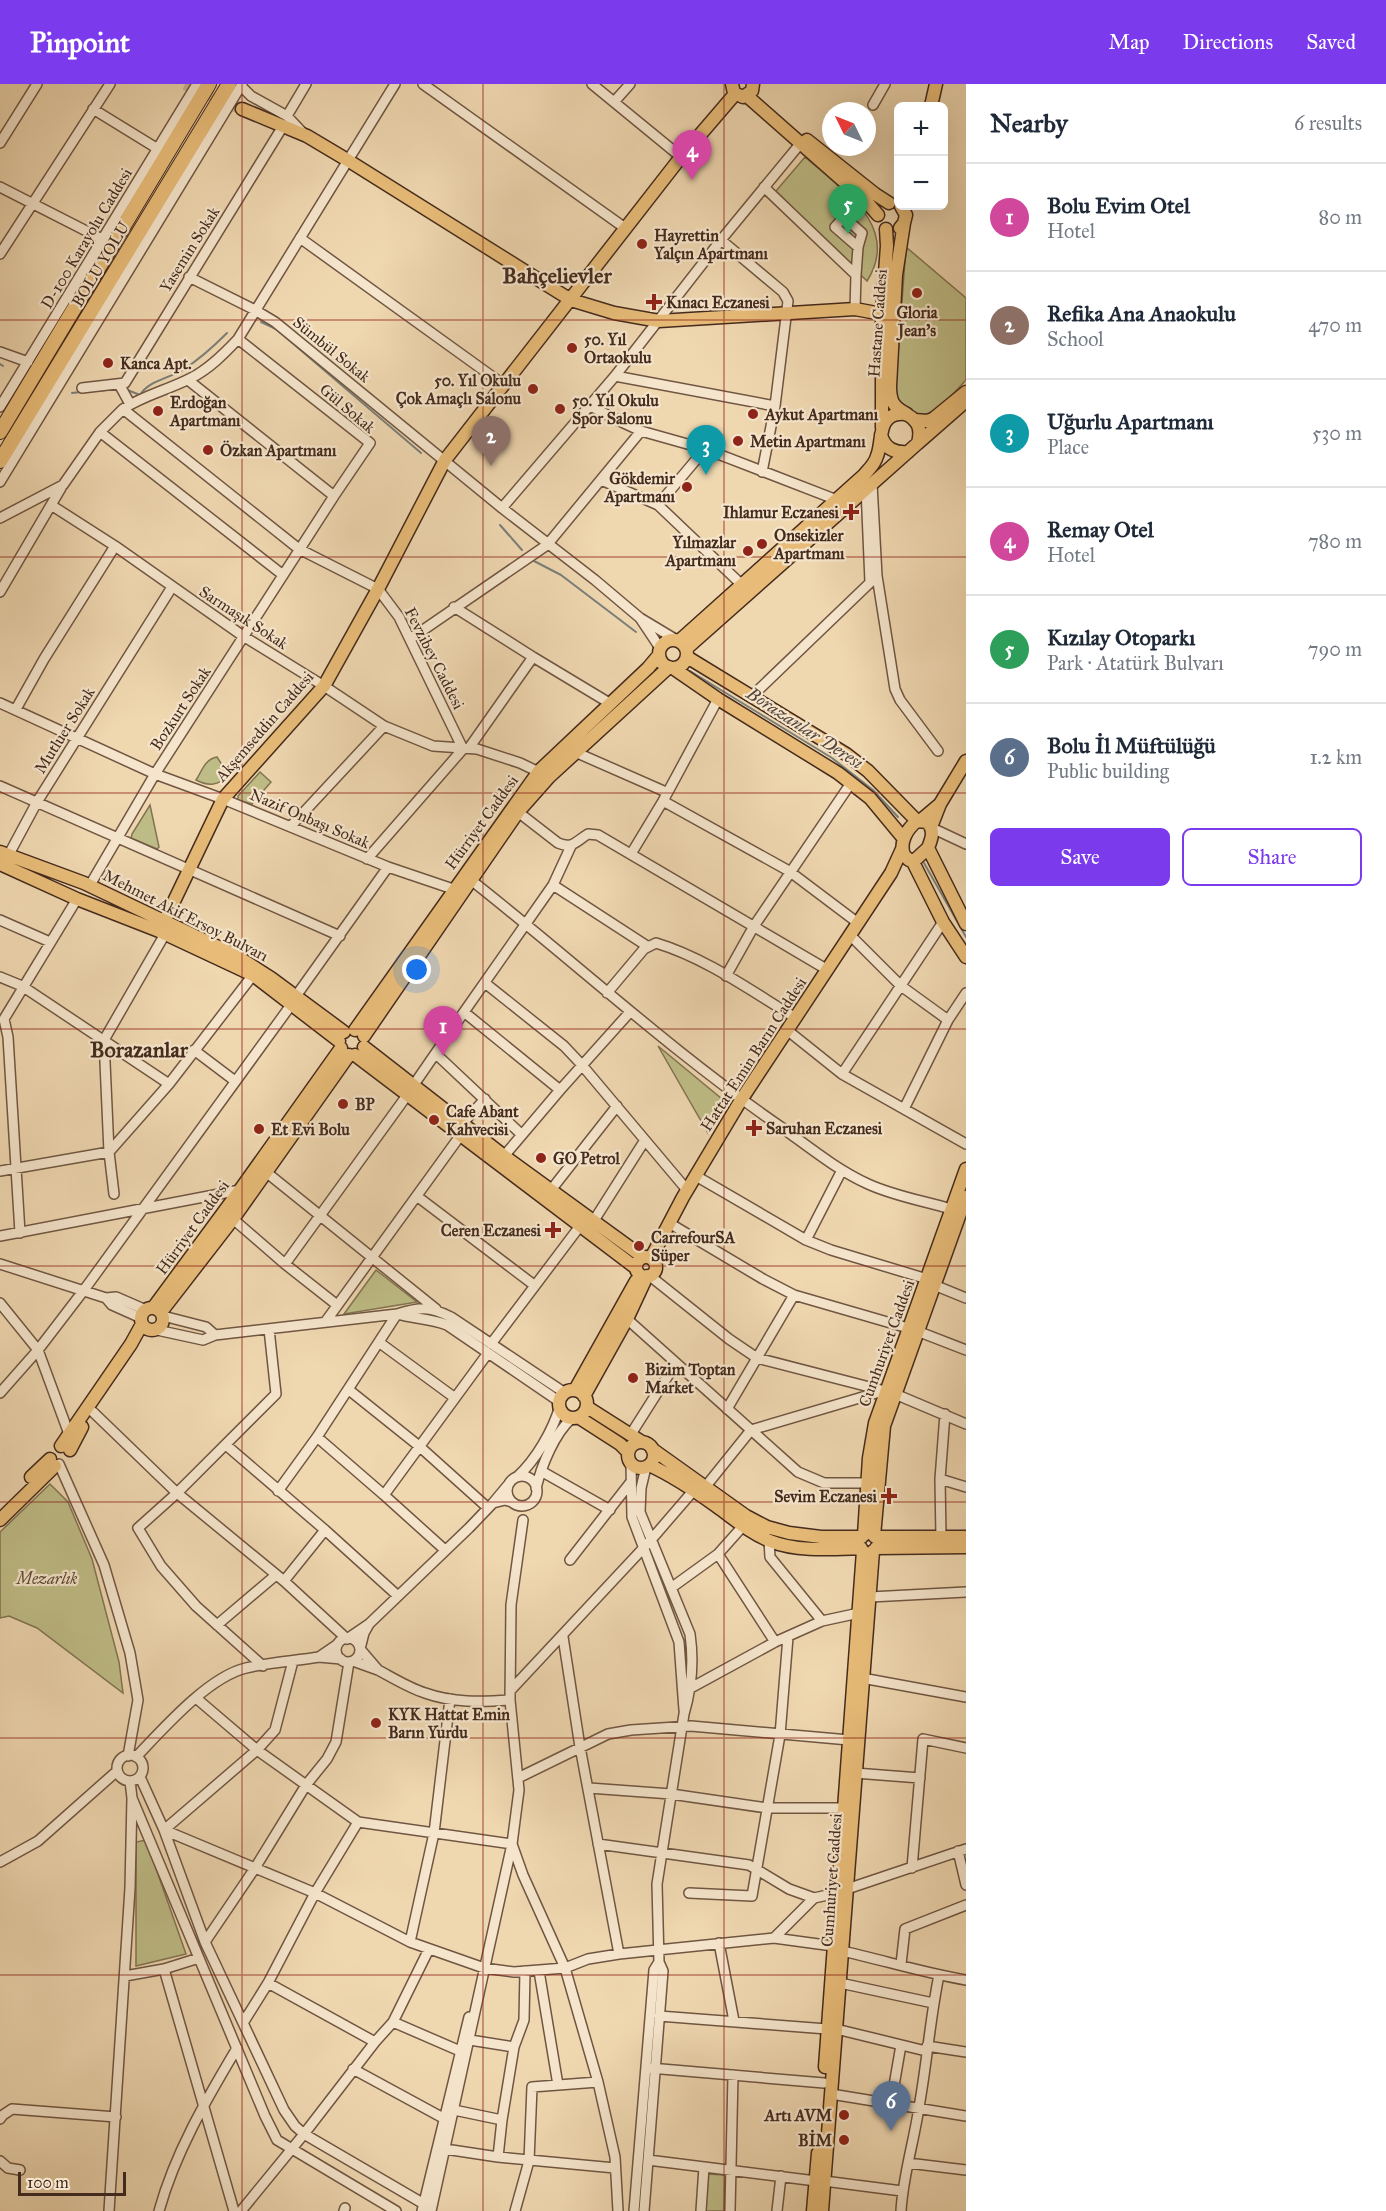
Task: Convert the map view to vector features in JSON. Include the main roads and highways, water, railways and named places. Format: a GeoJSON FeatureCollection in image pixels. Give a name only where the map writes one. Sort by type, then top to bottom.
{"type":"FeatureCollection","features":[{"type":"Feature","properties":{"kind":"highway"},"geometry":{"type":"LineString","coordinates":[[0,432],[209,84]]}},
{"type":"Feature","properties":{"kind":"highway","name":"BOLU YOLU"},"geometry":{"type":"LineString","coordinates":[[0,461],[237,85]]}},
{"type":"Feature","properties":{"kind":"main road"},"geometry":{"type":"LineString","coordinates":[[932,102],[936,84]]}},
{"type":"Feature","properties":{"kind":"main road"},"geometry":{"type":"LineString","coordinates":[[740,88],[865,200],[878,215],[880,223],[886,228],[896,229],[899,210]]}},
{"type":"Feature","properties":{"kind":"main road"},"geometry":{"type":"LineString","coordinates":[[740,88],[875,194],[894,204]]}},
{"type":"Feature","properties":{"kind":"main road","name":"Akşemseddin Caddesi"},"geometry":{"type":"LineString","coordinates":[[165,920],[223,799],[324,686],[378,589],[445,460],[625,228],[740,88]]}},
{"type":"Feature","properties":{"kind":"main road"},"geometry":{"type":"LineString","coordinates":[[242,109],[307,136],[571,300],[614,313],[660,321],[855,309],[882,314]]}},
{"type":"Feature","properties":{"kind":"main road"},"geometry":{"type":"LineString","coordinates":[[878,215],[881,208],[894,207]]}},
{"type":"Feature","properties":{"kind":"main road","name":"Hastane Caddesi"},"geometry":{"type":"LineString","coordinates":[[900,210],[890,386],[892,401],[896,408],[913,418]]}},
{"type":"Feature","properties":{"kind":"main road","name":"Hastane Caddesi"},"geometry":{"type":"LineString","coordinates":[[881,431],[882,314],[887,246],[886,228]]}},
{"type":"Feature","properties":{"kind":"main road"},"geometry":{"type":"LineString","coordinates":[[855,309],[883,299]]}},
{"type":"Feature","properties":{"kind":"main road"},"geometry":{"type":"LineString","coordinates":[[671,668],[682,664],[682,646],[742,585],[864,475],[876,460],[884,423],[893,415],[905,414],[927,422],[966,392]]}},
{"type":"Feature","properties":{"kind":"main road"},"geometry":{"type":"LineString","coordinates":[[682,646],[966,401]]}},
{"type":"Feature","properties":{"kind":"main road"},"geometry":{"type":"LineString","coordinates":[[913,418],[920,431],[918,443]]}},
{"type":"Feature","properties":{"kind":"main road"},"geometry":{"type":"LineString","coordinates":[[881,431],[885,445],[890,449],[896,452],[908,452]]}},
{"type":"Feature","properties":{"kind":"main road"},"geometry":{"type":"LineString","coordinates":[[891,873],[911,860],[918,858],[928,848],[932,836],[925,824],[868,771],[846,754],[752,696],[682,646],[666,641],[659,652],[662,663],[778,734],[870,798],[903,844],[904,855],[911,860],[944,922],[966,957]]}},
{"type":"Feature","properties":{"kind":"main road","name":"Hürriyet Caddesi"},"geometry":{"type":"LineString","coordinates":[[65,1448],[69,1434],[131,1344],[233,1218],[266,1172],[453,889],[544,774],[648,668],[659,652]]}},
{"type":"Feature","properties":{"kind":"main road","name":"Hürriyet Caddesi"},"geometry":{"type":"LineString","coordinates":[[65,1448],[93,1412],[151,1319],[240,1190],[471,880],[544,774],[575,752],[671,668]]}},
{"type":"Feature","properties":{"kind":"main road"},"geometry":{"type":"LineString","coordinates":[[891,873],[907,832],[925,824],[964,768]]}},
{"type":"Feature","properties":{"kind":"main road"},"geometry":{"type":"LineString","coordinates":[[928,848],[966,924]]}},
{"type":"Feature","properties":{"kind":"main road","name":"Mehmet Akif Ersoy Bulvarı"},"geometry":{"type":"LineString","coordinates":[[3,858],[90,885],[165,920],[255,966],[294,1001]]}},
{"type":"Feature","properties":{"kind":"main road","name":"Mehmet Akif Ersoy Bulvarı"},"geometry":{"type":"LineString","coordinates":[[3,858],[77,899],[165,934],[253,975],[294,1001],[351,1043],[643,1274]]}},
{"type":"Feature","properties":{"kind":"main road","name":"Hattat Emin Barın Caddesi"},"geometry":{"type":"LineString","coordinates":[[643,1274],[637,1262],[647,1258],[741,1100],[891,873]]}},
{"type":"Feature","properties":{"kind":"main road","name":"Mehmet Akif Ersoy Bulvarı"},"geometry":{"type":"LineString","coordinates":[[461,1130],[504,1156],[593,1222],[647,1258]]}},
{"type":"Feature","properties":{"kind":"main road","name":"Cumhuriyet Caddesi"},"geometry":{"type":"LineString","coordinates":[[822,2211],[820,2181],[824,2083],[831,2029],[870,1597],[868,1483],[875,1423],[890,1392],[930,1282],[962,1204],[966,1169]]}},
{"type":"Feature","properties":{"kind":"main road"},"geometry":{"type":"LineString","coordinates":[[643,1274],[654,1272],[656,1266],[647,1258]]}},
{"type":"Feature","properties":{"kind":"main road"},"geometry":{"type":"LineString","coordinates":[[575,1417],[572,1399],[627,1319],[643,1274]]}},
{"type":"Feature","properties":{"kind":"main road"},"geometry":{"type":"LineString","coordinates":[[643,1274],[564,1414],[575,1417],[620,1444],[639,1468],[647,1466],[700,1488],[767,1527],[789,1533],[868,1543],[966,1547]]}},
{"type":"Feature","properties":{"kind":"main road","name":"Cumhuriyet Caddesi"},"geometry":{"type":"LineString","coordinates":[[842,1891],[844,1808],[859,1613],[890,1392]]}},
{"type":"Feature","properties":{"kind":"main road"},"geometry":{"type":"LineString","coordinates":[[572,1399],[647,1445],[743,1526],[769,1540],[785,1545],[829,1549],[868,1543],[966,1537]]}},
{"type":"Feature","properties":{"kind":"main road"},"geometry":{"type":"LineString","coordinates":[[630,1458],[633,1445],[647,1445]]}},
{"type":"Feature","properties":{"kind":"main road"},"geometry":{"type":"LineString","coordinates":[[647,1445],[654,1457],[647,1466]]}},
{"type":"Feature","properties":{"kind":"main road"},"geometry":{"type":"LineString","coordinates":[[0,1520],[55,1463],[65,1448]]}},
{"type":"Feature","properties":{"kind":"main road"},"geometry":{"type":"LineString","coordinates":[[0,1508],[55,1463]]}},
{"type":"Feature","properties":{"kind":"main road","name":"Cumhuriyet Caddesi"},"geometry":{"type":"LineString","coordinates":[[813,2211],[820,2181],[831,2094],[831,2029],[840,1983],[838,1949]]}},
{"type":"Feature","properties":{"kind":"waterway","name":"Borazanlar Deresi"},"geometry":{"type":"LineString","coordinates":[[261,322],[276,329],[421,453]]}},
{"type":"Feature","properties":{"kind":"waterway","name":"Borazanlar Deresi"},"geometry":{"type":"LineString","coordinates":[[125,389],[140,395],[149,386],[190,365],[227,333]]}},
{"type":"Feature","properties":{"kind":"waterway","name":"Borazanlar Deresi"},"geometry":{"type":"LineString","coordinates":[[96,391],[117,389]]}},
{"type":"Feature","properties":{"kind":"waterway","name":"Borazanlar Deresi"},"geometry":{"type":"LineString","coordinates":[[72,393],[81,392]]}},
{"type":"Feature","properties":{"kind":"waterway","name":"Borazanlar Deresi"},"geometry":{"type":"LineString","coordinates":[[500,525],[522,550]]}},
{"type":"Feature","properties":{"kind":"waterway","name":"Borazanlar Deresi"},"geometry":{"type":"LineString","coordinates":[[534,561],[561,575],[636,632]]}},
{"type":"Feature","properties":{"kind":"waterway","name":"Borazanlar Deresi"},"geometry":{"type":"LineString","coordinates":[[690,671],[832,758],[873,790],[898,817]]}},
{"type":"Feature","properties":{"kind":"waterway","name":"Borazanlar Deresi"},"geometry":{"type":"LineString","coordinates":[[924,863],[966,937]]}},
{"type":"Feature","properties":{"kind":"tunnel"},"geometry":{"type":"LineString","coordinates":[[185,84],[242,109]]}},
{"type":"Feature","properties":{"kind":"place","name":"Remay Otel"},"geometry":{"type":"Point","coordinates":[692,180]}},
{"type":"Feature","properties":{"kind":"place","name":"Kızılay Otoparkı"},"geometry":{"type":"Point","coordinates":[848,234]}},
{"type":"Feature","properties":{"kind":"place","name":"Hayrettin Yalçın Apartmanı"},"geometry":{"type":"Point","coordinates":[642,244]}},
{"type":"Feature","properties":{"kind":"place","name":"Gloria Jean's"},"geometry":{"type":"Point","coordinates":[917,293]}},
{"type":"Feature","properties":{"kind":"place","name":"Kınacı Eczanesi"},"geometry":{"type":"Point","coordinates":[654,302]}},
{"type":"Feature","properties":{"kind":"place","name":"50. Yıl Ortaokulu"},"geometry":{"type":"Point","coordinates":[572,348]}},
{"type":"Feature","properties":{"kind":"place","name":"Kanca Apt."},"geometry":{"type":"Point","coordinates":[108,363]}},
{"type":"Feature","properties":{"kind":"place","name":"50. Yıl Okulu Çok Amaçlı Salonu"},"geometry":{"type":"Point","coordinates":[533,389]}},
{"type":"Feature","properties":{"kind":"place","name":"50. Yıl Okulu Spor Salonu"},"geometry":{"type":"Point","coordinates":[560,409]}},
{"type":"Feature","properties":{"kind":"place","name":"Erdoğan Apartmanı"},"geometry":{"type":"Point","coordinates":[158,411]}},
{"type":"Feature","properties":{"kind":"place","name":"Aykut Apartmanı"},"geometry":{"type":"Point","coordinates":[753,414]}},
{"type":"Feature","properties":{"kind":"place","name":"Metin Apartmanı"},"geometry":{"type":"Point","coordinates":[738,441]}},
{"type":"Feature","properties":{"kind":"place","name":"Özkan Apartmanı"},"geometry":{"type":"Point","coordinates":[208,450]}},
{"type":"Feature","properties":{"kind":"place","name":"Refika Ana Anaokulu"},"geometry":{"type":"Point","coordinates":[491,466]}},
{"type":"Feature","properties":{"kind":"place","name":"Uğurlu Apartmanı"},"geometry":{"type":"Point","coordinates":[706,475]}},
{"type":"Feature","properties":{"kind":"place","name":"Gökdemir Apartmanı"},"geometry":{"type":"Point","coordinates":[687,487]}},
{"type":"Feature","properties":{"kind":"place","name":"Ihlamur Eczanesi"},"geometry":{"type":"Point","coordinates":[851,512]}},
{"type":"Feature","properties":{"kind":"place","name":"Onsekizler Apartmanı"},"geometry":{"type":"Point","coordinates":[762,544]}},
{"type":"Feature","properties":{"kind":"place","name":"Yılmazlar Apartmanı"},"geometry":{"type":"Point","coordinates":[748,551]}},
{"type":"Feature","properties":{"kind":"place","name":"Bolu Evim Otel"},"geometry":{"type":"Point","coordinates":[443,1056]}},
{"type":"Feature","properties":{"kind":"place","name":"BP"},"geometry":{"type":"Point","coordinates":[343,1104]}},
{"type":"Feature","properties":{"kind":"place","name":"Cafe Abant Kahvecisi"},"geometry":{"type":"Point","coordinates":[434,1120]}},
{"type":"Feature","properties":{"kind":"place","name":"Saruhan Eczanesi"},"geometry":{"type":"Point","coordinates":[754,1128]}},
{"type":"Feature","properties":{"kind":"place","name":"Et Evi Bolu"},"geometry":{"type":"Point","coordinates":[259,1129]}},
{"type":"Feature","properties":{"kind":"place","name":"GO Petrol"},"geometry":{"type":"Point","coordinates":[541,1158]}},
{"type":"Feature","properties":{"kind":"place","name":"Ceren Eczanesi"},"geometry":{"type":"Point","coordinates":[553,1230]}},
{"type":"Feature","properties":{"kind":"place","name":"CarrefourSA Süper"},"geometry":{"type":"Point","coordinates":[639,1246]}},
{"type":"Feature","properties":{"kind":"place","name":"Bizim Toptan Market"},"geometry":{"type":"Point","coordinates":[633,1378]}},
{"type":"Feature","properties":{"kind":"place","name":"Sevim Eczanesi"},"geometry":{"type":"Point","coordinates":[889,1496]}},
{"type":"Feature","properties":{"kind":"place","name":"KYK Hattat Emin Barın Yurdu"},"geometry":{"type":"Point","coordinates":[376,1723]}},
{"type":"Feature","properties":{"kind":"place","name":"Artı AVM"},"geometry":{"type":"Point","coordinates":[844,2115]}},
{"type":"Feature","properties":{"kind":"place","name":"Bolu İl Müftülüğü"},"geometry":{"type":"Point","coordinates":[891,2131]}},
{"type":"Feature","properties":{"kind":"place","name":"BİM"},"geometry":{"type":"Point","coordinates":[844,2140]}},
{"type":"Feature","properties":{"kind":"district","name":"Bahçelievler"},"geometry":{"type":"Point","coordinates":[557,275]}},
{"type":"Feature","properties":{"kind":"district","name":"Borazanlar"},"geometry":{"type":"Point","coordinates":[139,1049]}},
{"type":"Feature","properties":{"kind":"park label","name":"Mezarlık"},"geometry":{"type":"Point","coordinates":[47,1578]}}]}
